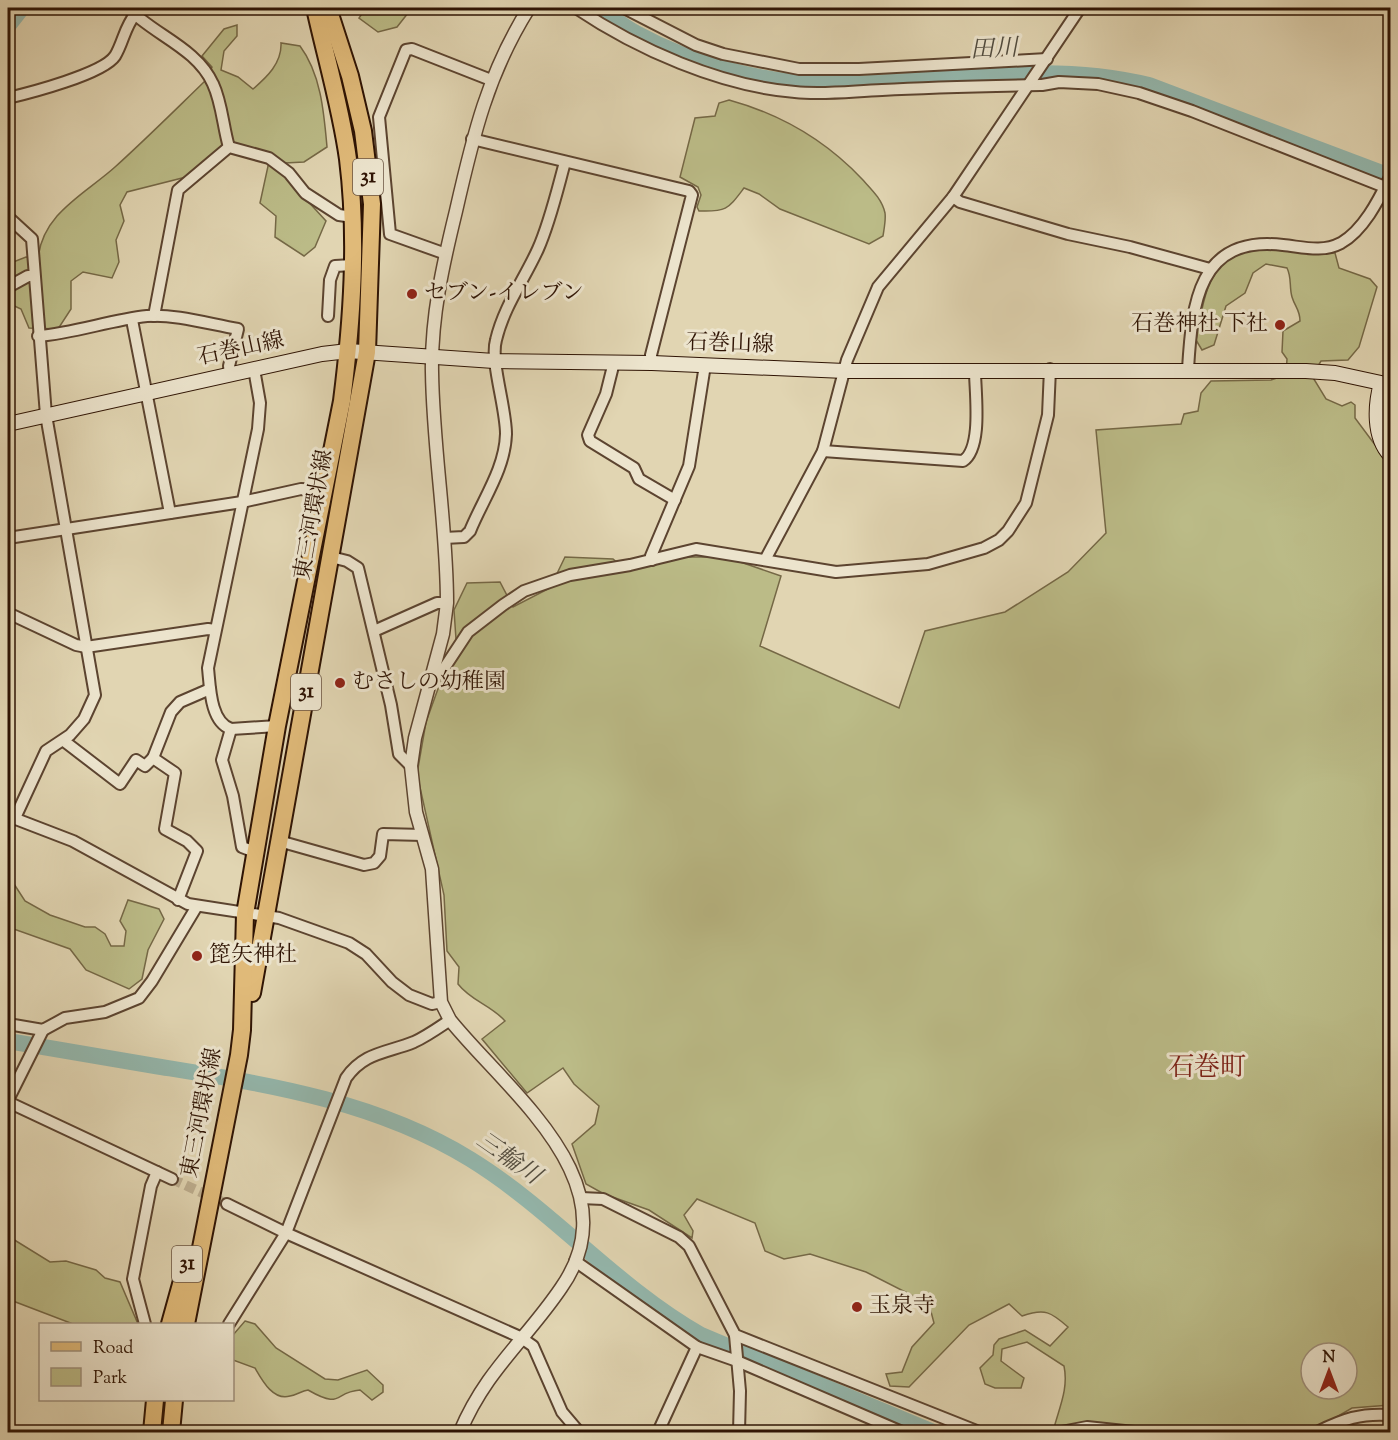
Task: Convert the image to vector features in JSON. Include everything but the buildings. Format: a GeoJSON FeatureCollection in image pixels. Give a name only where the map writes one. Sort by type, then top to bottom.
{"type":"FeatureCollection","features":[{"type":"Feature","properties":{"kind":"main road","name":"東三河環状線"},"geometry":{"type":"LineString","coordinates":[[186,1323],[239,1055],[242,1030],[244,914],[278,726],[342,401],[348,351],[353,217],[348,159],[315,8]]}},
{"type":"Feature","properties":{"kind":"main road","name":"東三河環状線"},"geometry":{"type":"LineString","coordinates":[[242,1030],[249,1009],[367,352],[372,204],[363,131],[348,67],[328,8]]}},
{"type":"Feature","properties":{"kind":"main road","name":"石巻山線"},"geometry":{"type":"LineString","coordinates":[[8,424],[322,354],[348,351],[494,361],[652,363],[845,371],[1188,369],[1335,373],[1386,384],[1376,410],[1382,446],[1390,455]]}},
{"type":"Feature","properties":{"kind":"main road","name":"東三河環状線"},"geometry":{"type":"LineString","coordinates":[[170,1323],[193,1245],[208,1205]]}},
{"type":"Feature","properties":{"kind":"main road"},"geometry":{"type":"LineString","coordinates":[[152,1432],[155,1401]]}},
{"type":"Feature","properties":{"kind":"main road"},"geometry":{"type":"LineString","coordinates":[[171,1432],[174,1401]]}},
{"type":"Feature","properties":{"kind":"street"},"geometry":{"type":"LineString","coordinates":[[460,1432],[484,1383],[561,1288],[576,1259],[582,1231],[581,1198],[577,1179],[567,1158],[548,1132],[450,1020],[441,1002],[437,971],[436,900],[414,801],[411,766],[415,738],[443,634],[447,603],[432,357],[436,304],[472,139],[491,80],[530,8]]}},
{"type":"Feature","properties":{"kind":"street"},"geometry":{"type":"LineString","coordinates":[[576,8],[605,27],[678,62],[718,75],[785,91],[830,93],[1031,82],[1098,84],[1130,90],[1388,184],[1354,232],[1342,243],[1326,249],[1280,244],[1254,245],[1233,250],[1219,259],[1204,277],[1198,295],[1188,369]]}},
{"type":"Feature","properties":{"kind":"street"},"geometry":{"type":"LineString","coordinates":[[624,8],[696,45],[744,60],[799,69],[859,69],[1046,61]]}},
{"type":"Feature","properties":{"kind":"street"},"geometry":{"type":"LineString","coordinates":[[765,560],[823,451],[845,371],[878,286],[953,197],[1080,8]]}},
{"type":"Feature","properties":{"kind":"street"},"geometry":{"type":"LineString","coordinates":[[8,98],[49,88],[114,58],[132,11],[187,52],[207,73],[217,93],[229,147]]}},
{"type":"Feature","properties":{"kind":"street"},"geometry":{"type":"LineString","coordinates":[[446,254],[390,234],[379,117],[406,50],[412,49],[491,80]]}},
{"type":"Feature","properties":{"kind":"street"},"geometry":{"type":"LineString","coordinates":[[472,139],[689,191],[692,195],[651,355],[652,363]]}},
{"type":"Feature","properties":{"kind":"street"},"geometry":{"type":"LineString","coordinates":[[229,147],[269,159],[289,174],[305,193],[339,215],[353,217]]}},
{"type":"Feature","properties":{"kind":"street"},"geometry":{"type":"LineString","coordinates":[[154,316],[178,190],[229,147]]}},
{"type":"Feature","properties":{"kind":"street"},"geometry":{"type":"LineString","coordinates":[[444,538],[464,537],[470,531],[501,466],[506,433],[498,367],[494,361],[495,341],[506,306],[538,250],[565,162]]}},
{"type":"Feature","properties":{"kind":"street"},"geometry":{"type":"LineString","coordinates":[[953,197],[960,202],[1068,234],[1210,269]]}},
{"type":"Feature","properties":{"kind":"street"},"geometry":{"type":"LineString","coordinates":[[8,217],[32,238],[33,276],[46,415],[64,530],[95,695],[84,719],[64,741],[46,751],[11,817],[73,841],[178,900],[196,906],[299,923],[349,943],[366,954],[392,982],[409,994],[432,1004],[441,1002]]}},
{"type":"Feature","properties":{"kind":"street"},"geometry":{"type":"LineString","coordinates":[[328,316],[330,280],[335,266],[353,265]]}},
{"type":"Feature","properties":{"kind":"street"},"geometry":{"type":"LineString","coordinates":[[8,287],[28,276],[33,276]]}},
{"type":"Feature","properties":{"kind":"street"},"geometry":{"type":"LineString","coordinates":[[38,336],[69,333],[154,316],[238,329],[229,366],[230,374]]}},
{"type":"Feature","properties":{"kind":"street"},"geometry":{"type":"LineString","coordinates":[[132,320],[170,513]]}},
{"type":"Feature","properties":{"kind":"street"},"geometry":{"type":"LineString","coordinates":[[614,362],[606,394],[588,435],[590,441],[634,468],[639,479],[675,500]]}},
{"type":"Feature","properties":{"kind":"street"},"geometry":{"type":"LineString","coordinates":[[652,560],[651,556],[689,466],[705,365]]}},
{"type":"Feature","properties":{"kind":"street"},"geometry":{"type":"LineString","coordinates":[[254,369],[260,403],[258,429],[208,668],[210,689],[220,720],[231,729],[278,726]]}},
{"type":"Feature","properties":{"kind":"street"},"geometry":{"type":"LineString","coordinates":[[431,679],[441,673],[468,633],[524,591],[570,575],[652,560],[681,550],[696,549],[836,572],[907,567],[961,555],[999,540],[1026,503],[1047,415],[1050,369]]}},
{"type":"Feature","properties":{"kind":"street"},"geometry":{"type":"LineString","coordinates":[[823,451],[963,461],[967,458],[976,434],[975,370]]}},
{"type":"Feature","properties":{"kind":"street"},"geometry":{"type":"LineString","coordinates":[[8,538],[242,502],[302,489],[324,490]]}},
{"type":"Feature","properties":{"kind":"street"},"geometry":{"type":"LineString","coordinates":[[331,557],[347,561],[358,568],[374,631],[399,754],[411,766]]}},
{"type":"Feature","properties":{"kind":"street"},"geometry":{"type":"LineString","coordinates":[[374,631],[437,603],[447,603]]}},
{"type":"Feature","properties":{"kind":"street"},"geometry":{"type":"LineString","coordinates":[[8,613],[76,645],[86,647],[208,629],[215,630]]}},
{"type":"Feature","properties":{"kind":"street"},"geometry":{"type":"LineString","coordinates":[[64,741],[120,784],[136,760],[145,766],[153,758],[171,712],[180,702],[210,689]]}},
{"type":"Feature","properties":{"kind":"street"},"geometry":{"type":"LineString","coordinates":[[231,729],[222,760],[233,796],[242,847],[255,852]]}},
{"type":"Feature","properties":{"kind":"street"},"geometry":{"type":"LineString","coordinates":[[153,758],[175,773],[165,829],[187,841],[196,851],[178,900]]}},
{"type":"Feature","properties":{"kind":"street"},"geometry":{"type":"LineString","coordinates":[[279,841],[364,865],[374,864],[380,856],[383,834],[423,835]]}},
{"type":"Feature","properties":{"kind":"street"},"geometry":{"type":"LineString","coordinates":[[172,1179],[8,1101],[42,1033],[65,1018],[105,1012],[139,998],[152,981],[196,906]]}},
{"type":"Feature","properties":{"kind":"street"},"geometry":{"type":"LineString","coordinates":[[230,1323],[286,1233],[341,1090],[353,1067],[367,1057],[422,1038],[450,1020]]}},
{"type":"Feature","properties":{"kind":"street"},"geometry":{"type":"LineString","coordinates":[[8,1024],[42,1033]]}},
{"type":"Feature","properties":{"kind":"street"},"geometry":{"type":"LineString","coordinates":[[145,1323],[133,1279],[151,1186],[157,1172]]}},
{"type":"Feature","properties":{"kind":"street"},"geometry":{"type":"LineString","coordinates":[[581,1198],[603,1199],[679,1237],[689,1246],[735,1337],[740,1391],[739,1432]]}},
{"type":"Feature","properties":{"kind":"street"},"geometry":{"type":"LineString","coordinates":[[227,1204],[286,1233],[520,1337],[533,1346],[562,1412],[579,1432]]}},
{"type":"Feature","properties":{"kind":"street"},"geometry":{"type":"LineString","coordinates":[[576,1259],[697,1347],[737,1360],[902,1432]]}},
{"type":"Feature","properties":{"kind":"street"},"geometry":{"type":"LineString","coordinates":[[735,1337],[977,1432]]}},
{"type":"Feature","properties":{"kind":"street"},"geometry":{"type":"LineString","coordinates":[[658,1432],[697,1347]]}},
{"type":"Feature","properties":{"kind":"street"},"geometry":{"type":"LineString","coordinates":[[1317,1432],[1347,1418],[1372,1414],[1390,1415]]}},
{"type":"Feature","properties":{"kind":"street"},"geometry":{"type":"LineString","coordinates":[[1061,1432],[1087,1427],[1134,1432]]}},
{"type":"Feature","properties":{"kind":"green space"},"geometry":{"type":"Polygon","coordinates":[[[366,8],[412,8],[397,27],[378,32],[359,18],[366,8]]]}},
{"type":"Feature","properties":{"kind":"green space"},"geometry":{"type":"Polygon","coordinates":[[[237,25],[237,36],[224,51],[221,70],[238,77],[253,89],[276,63],[281,43],[300,46],[313,69],[320,94],[327,147],[304,162],[285,163],[280,171],[326,221],[315,247],[304,256],[275,237],[276,216],[260,203],[270,157],[235,146],[194,175],[127,192],[120,205],[124,221],[116,240],[119,262],[112,278],[83,272],[71,281],[71,309],[58,329],[29,328],[21,309],[8,303],[8,264],[26,257],[38,258],[48,229],[57,217],[67,206],[115,167],[205,81],[212,67],[202,56],[224,29],[237,25]]]}},
{"type":"Feature","properties":{"kind":"green space"},"geometry":{"type":"Polygon","coordinates":[[[729,100],[784,121],[818,141],[848,165],[872,190],[884,208],[883,236],[869,244],[780,209],[759,194],[744,188],[726,208],[716,211],[699,211],[697,207],[701,195],[698,187],[680,177],[695,118],[715,116],[719,103],[729,100]]]}},
{"type":"Feature","properties":{"kind":"green space"},"geometry":{"type":"Polygon","coordinates":[[[1268,248],[1335,253],[1339,268],[1370,279],[1377,287],[1359,347],[1348,360],[1321,361],[1312,376],[1326,399],[1342,406],[1351,402],[1355,405],[1355,418],[1390,465],[1390,1405],[1352,1408],[1326,1423],[1324,1432],[1053,1432],[1064,1392],[1064,1366],[1027,1342],[1002,1349],[1001,1361],[1024,1378],[1021,1388],[995,1388],[985,1384],[980,1368],[993,1355],[994,1345],[999,1339],[1025,1330],[1050,1346],[1068,1327],[1052,1315],[1036,1312],[1022,1316],[1009,1304],[969,1325],[909,1387],[890,1386],[886,1374],[902,1372],[912,1347],[934,1323],[929,1304],[866,1272],[810,1254],[784,1259],[765,1251],[755,1223],[697,1199],[684,1215],[693,1231],[692,1238],[649,1210],[604,1194],[586,1184],[572,1144],[595,1124],[599,1106],[574,1084],[563,1068],[527,1093],[482,1039],[505,1021],[469,995],[458,984],[459,967],[447,951],[444,895],[417,774],[426,722],[443,675],[457,654],[454,610],[467,583],[500,582],[513,607],[550,588],[565,557],[613,559],[627,571],[686,557],[726,557],[781,576],[760,646],[899,708],[925,631],[1005,612],[1068,572],[1106,533],[1096,430],[1181,424],[1184,414],[1198,411],[1201,393],[1211,381],[1271,380],[1286,375],[1287,359],[1282,352],[1283,331],[1300,321],[1292,297],[1287,268],[1266,264],[1253,273],[1245,293],[1226,306],[1214,345],[1202,350],[1196,340],[1206,294],[1215,273],[1232,257],[1244,252],[1268,248]]]}},
{"type":"Feature","properties":{"kind":"green space"},"geometry":{"type":"Polygon","coordinates":[[[8,882],[14,884],[25,901],[50,915],[85,927],[95,927],[105,934],[111,946],[124,946],[126,931],[120,921],[128,900],[159,909],[164,919],[148,950],[142,979],[129,989],[86,970],[70,949],[8,927],[8,882]]]}},
{"type":"Feature","properties":{"kind":"green space"},"geometry":{"type":"Polygon","coordinates":[[[8,1236],[50,1262],[66,1261],[96,1270],[105,1278],[120,1282],[138,1323],[70,1323],[8,1297],[8,1236]]]}},
{"type":"Feature","properties":{"kind":"green space"},"geometry":{"type":"Polygon","coordinates":[[[245,1321],[255,1324],[276,1348],[325,1379],[338,1380],[367,1370],[383,1385],[383,1392],[372,1400],[360,1390],[351,1391],[333,1399],[327,1399],[308,1390],[284,1397],[278,1395],[273,1393],[255,1368],[234,1360],[234,1334],[245,1321]]]}},
{"type":"Feature","properties":{"kind":"waterway"},"geometry":{"type":"LineString","coordinates":[[8,26],[22,8]]}},
{"type":"Feature","properties":{"kind":"waterway","name":"田川"},"geometry":{"type":"LineString","coordinates":[[599,8],[657,44],[703,62],[776,80],[800,83],[865,84],[1026,73],[1107,77],[1149,85],[1390,176]]}},
{"type":"Feature","properties":{"kind":"waterway","name":"三輪川"},"geometry":{"type":"LineString","coordinates":[[8,1041],[277,1088],[357,1108],[396,1122],[470,1159],[500,1179],[612,1272],[670,1316],[701,1335],[933,1432]]}},
{"type":"Feature","properties":{"kind":"tunnel"},"geometry":{"type":"LineString","coordinates":[[172,1179],[227,1204]]}},
{"type":"Feature","properties":{"kind":"place","name":"セブン-イレブン"},"geometry":{"type":"Point","coordinates":[412,294]}},
{"type":"Feature","properties":{"kind":"place","name":"石巻神社 下社"},"geometry":{"type":"Point","coordinates":[1280,325]}},
{"type":"Feature","properties":{"kind":"place","name":"むさしの幼稚園"},"geometry":{"type":"Point","coordinates":[340,683]}},
{"type":"Feature","properties":{"kind":"place","name":"箆矢神社"},"geometry":{"type":"Point","coordinates":[197,956]}},
{"type":"Feature","properties":{"kind":"place","name":"玉泉寺"},"geometry":{"type":"Point","coordinates":[857,1307]}},
{"type":"Feature","properties":{"kind":"district","name":"石巻町"},"geometry":{"type":"Point","coordinates":[1207,1068]}}]}
